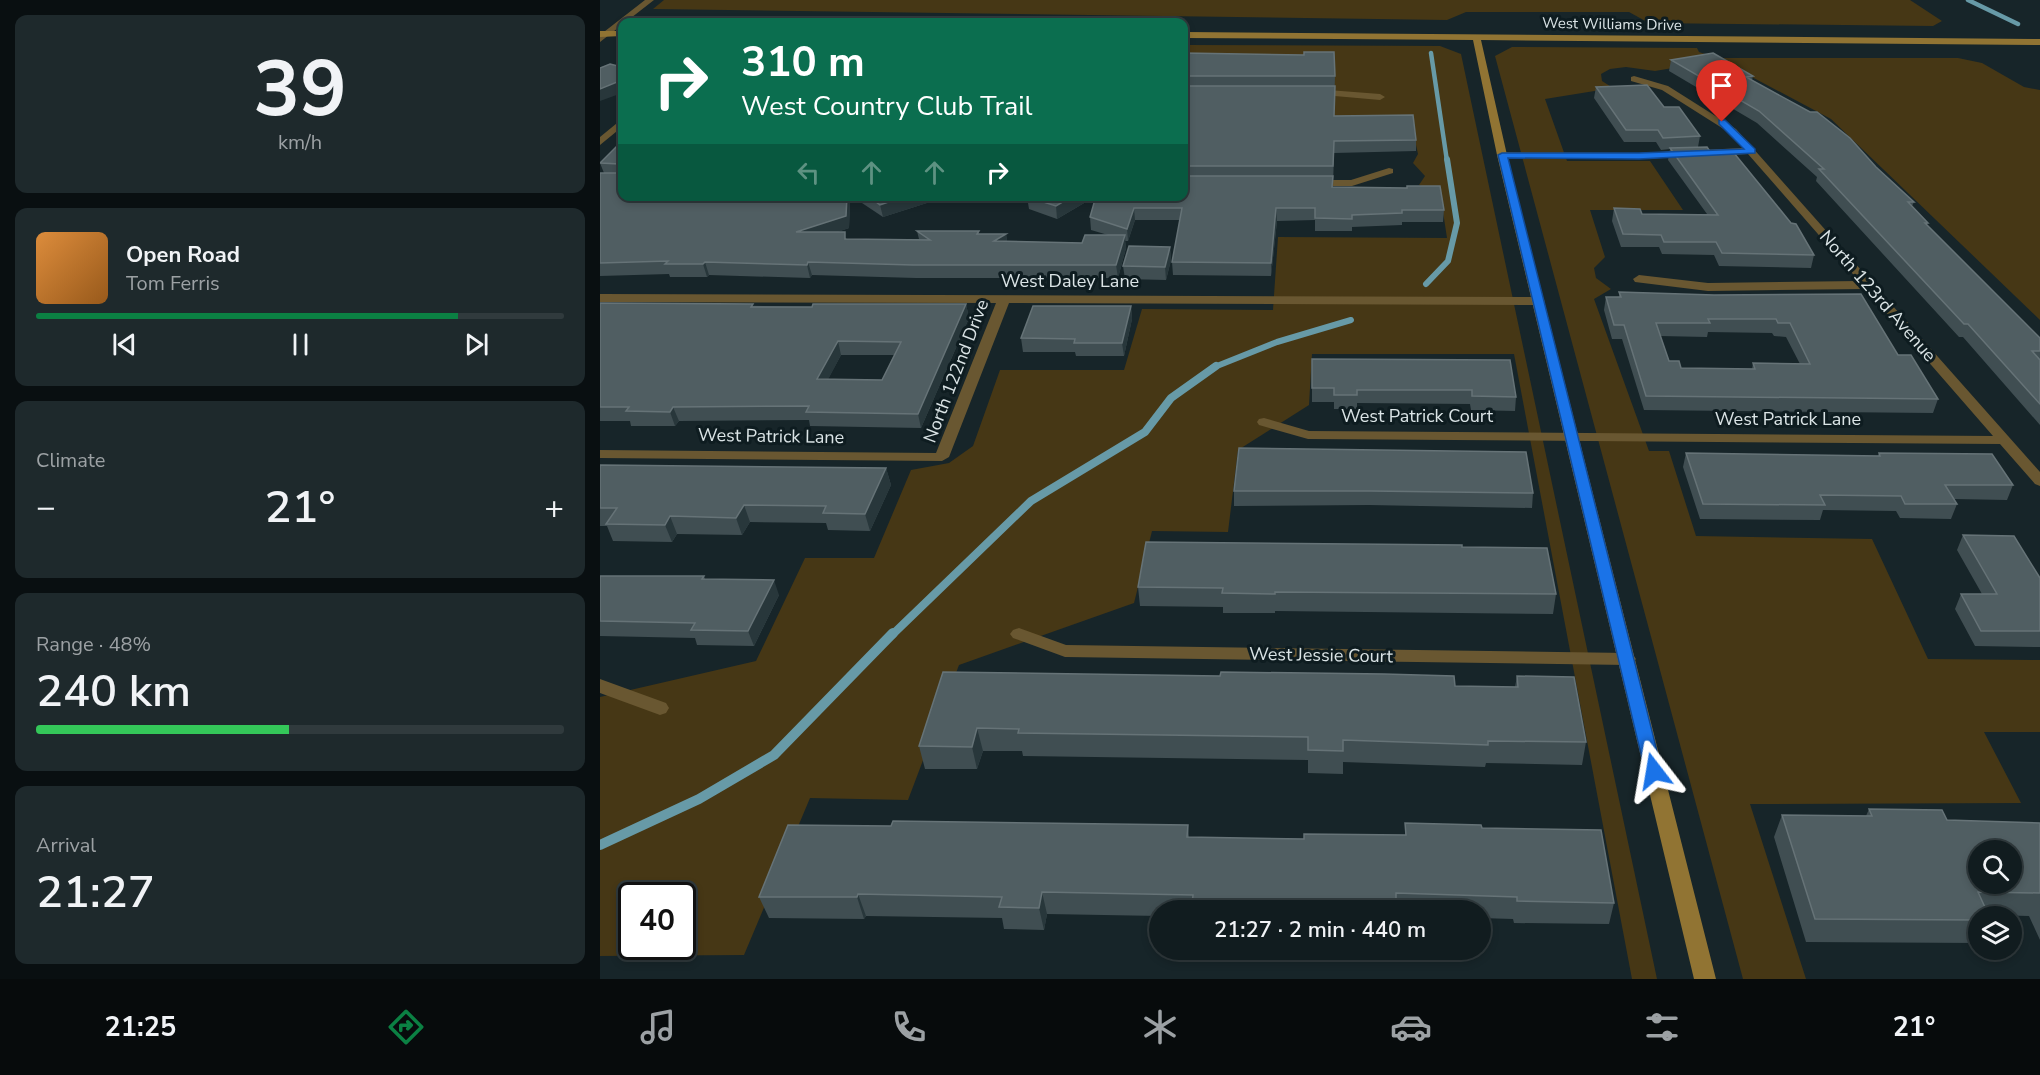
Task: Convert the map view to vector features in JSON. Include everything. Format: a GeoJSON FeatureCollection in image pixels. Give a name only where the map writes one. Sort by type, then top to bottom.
{"type":"FeatureCollection","features":[{"type":"Feature","properties":{"kind":"street"},"geometry":{"type":"LineString","coordinates":[[626,18],[650,0]]}},
{"type":"Feature","properties":{"kind":"street"},"geometry":{"type":"LineString","coordinates":[[602,36],[618,24]]}},
{"type":"Feature","properties":{"kind":"street"},"geometry":{"type":"LineString","coordinates":[[602,36],[618,34]]}},
{"type":"Feature","properties":{"kind":"street","name":"West Williams Drive"},"geometry":{"type":"LineString","coordinates":[[1188,35],[2040,42]]}},
{"type":"Feature","properties":{"kind":"street"},"geometry":{"type":"LineString","coordinates":[[1476,36],[1502,155],[1705,979]]}},
{"type":"Feature","properties":{"kind":"street","name":"North 123rd Avenue"},"geometry":{"type":"LineString","coordinates":[[1634,79],[1665,88],[1722,122],[1752,151],[2040,481]]}},
{"type":"Feature","properties":{"kind":"street"},"geometry":{"type":"LineString","coordinates":[[1302,92],[1337,92],[1380,97]]}},
{"type":"Feature","properties":{"kind":"street"},"geometry":{"type":"LineString","coordinates":[[600,142],[618,126]]}},
{"type":"Feature","properties":{"kind":"street"},"geometry":{"type":"LineString","coordinates":[[1502,155],[1650,156],[1752,151]]}},
{"type":"Feature","properties":{"kind":"street"},"geometry":{"type":"LineString","coordinates":[[1296,183],[1352,183],[1389,171]]}},
{"type":"Feature","properties":{"kind":"street"},"geometry":{"type":"LineString","coordinates":[[1639,279],[1708,287],[1867,285]]}},
{"type":"Feature","properties":{"kind":"street","name":"West Daley Lane"},"geometry":{"type":"LineString","coordinates":[[600,298],[1539,301]]}},
{"type":"Feature","properties":{"kind":"street","name":"North 122nd Drive"},"geometry":{"type":"LineString","coordinates":[[942,457],[1004,299]]}},
{"type":"Feature","properties":{"kind":"street","name":"West Patrick Court"},"geometry":{"type":"LineString","coordinates":[[1264,422],[1308,435],[1572,436]]}},
{"type":"Feature","properties":{"kind":"street","name":"West Patrick Lane"},"geometry":{"type":"LineString","coordinates":[[1572,436],[2004,440]]}},
{"type":"Feature","properties":{"kind":"street","name":"West Patrick Lane"},"geometry":{"type":"LineString","coordinates":[[600,454],[942,457]]}},
{"type":"Feature","properties":{"kind":"street","name":"West Jessie Court"},"geometry":{"type":"LineString","coordinates":[[1019,634],[1065,651],[1627,660]]}},
{"type":"Feature","properties":{"kind":"street"},"geometry":{"type":"LineString","coordinates":[[600,686],[660,708]]}},
{"type":"Feature","properties":{"kind":"shaded area"},"geometry":{"type":"Polygon","coordinates":[[[664,0],[1910,0],[1942,21],[1933,26],[1649,23],[1629,12],[1466,12],[1447,20],[653,9],[664,0]]]}},
{"type":"Feature","properties":{"kind":"shaded area"},"geometry":{"type":"Polygon","coordinates":[[[1188,45],[1440,46],[1461,54],[1657,979],[1632,979],[1514,354],[1312,354],[1309,405],[1238,450],[1228,532],[1152,531],[1134,603],[959,665],[908,800],[810,798],[744,955],[696,955],[696,882],[618,882],[618,956],[600,956],[600,697],[756,661],[805,558],[874,558],[911,470],[949,463],[973,446],[1000,370],[1124,370],[1142,309],[1273,310],[1278,237],[1447,238],[1440,192],[1419,185],[1425,176],[1413,163],[1418,154],[1411,122],[1334,121],[1334,57],[1188,57],[1188,45]]]}},
{"type":"Feature","properties":{"kind":"shaded area"},"geometry":{"type":"Polygon","coordinates":[[[1512,47],[1697,48],[1699,52],[1717,58],[1958,58],[1982,63],[2024,87],[2040,90],[2040,320],[1831,119],[1720,60],[1655,71],[1626,67],[1610,69],[1601,74],[1602,81],[1613,88],[1545,99],[1567,161],[1650,161],[1683,210],[1590,210],[1605,257],[1594,268],[1596,278],[1611,289],[1594,299],[1649,451],[1669,451],[1696,536],[1872,539],[1928,659],[2040,660],[2040,732],[1984,732],[2021,803],[1750,804],[1806,979],[1743,979],[1495,56],[1512,47]]]}},
{"type":"Feature","properties":{"kind":"building"},"geometry":{"type":"Polygon","coordinates":[[[1304,52],[1334,52],[1335,76],[1188,76],[1188,53],[1304,55],[1304,52]]]}},
{"type":"Feature","properties":{"kind":"building"},"geometry":{"type":"Polygon","coordinates":[[[1713,53],[1753,76],[1746,77],[1810,112],[1817,112],[1850,138],[1876,167],[1914,202],[1908,202],[1928,223],[1925,223],[2040,338],[2040,351],[2032,351],[2040,360],[2040,404],[1968,324],[1964,324],[1819,169],[1824,169],[1759,111],[1671,60],[1713,53]]]}},
{"type":"Feature","properties":{"kind":"building"},"geometry":{"type":"Polygon","coordinates":[[[610,64],[618,66],[618,82],[600,89],[600,68],[610,64]]]}},
{"type":"Feature","properties":{"kind":"building"},"geometry":{"type":"Polygon","coordinates":[[[1647,85],[1664,107],[1679,107],[1700,136],[1663,138],[1658,130],[1626,130],[1596,87],[1647,85]]]}},
{"type":"Feature","properties":{"kind":"building"},"geometry":{"type":"Polygon","coordinates":[[[1188,86],[1335,86],[1334,116],[1413,115],[1416,140],[1334,141],[1333,166],[1188,166],[1188,86]]]}},
{"type":"Feature","properties":{"kind":"building"},"geometry":{"type":"Polygon","coordinates":[[[618,145],[618,164],[600,163],[618,145]]]}},
{"type":"Feature","properties":{"kind":"building"},"geometry":{"type":"Polygon","coordinates":[[[1707,147],[1711,153],[1734,153],[1791,223],[1796,224],[1814,255],[1722,253],[1716,242],[1664,242],[1661,235],[1623,234],[1614,208],[1640,209],[1642,214],[1718,215],[1670,148],[1707,147]]]}},
{"type":"Feature","properties":{"kind":"building"},"geometry":{"type":"Polygon","coordinates":[[[600,173],[618,173],[618,201],[847,201],[846,216],[796,232],[845,232],[845,239],[930,240],[917,231],[979,231],[977,234],[1006,234],[994,241],[1082,243],[1085,235],[1125,235],[1116,265],[913,265],[808,262],[807,265],[705,262],[703,264],[665,264],[668,261],[600,263],[600,173]]]}},
{"type":"Feature","properties":{"kind":"building"},"geometry":{"type":"Polygon","coordinates":[[[1188,176],[1333,176],[1332,187],[1440,186],[1444,210],[1402,210],[1402,213],[1352,215],[1352,219],[1315,218],[1315,208],[1276,208],[1271,263],[1172,262],[1182,208],[1134,208],[1127,229],[1090,217],[1095,201],[1188,201],[1188,176]]]}},
{"type":"Feature","properties":{"kind":"building"},"geometry":{"type":"Polygon","coordinates":[[[875,201],[892,201],[880,205],[875,201]]]}},
{"type":"Feature","properties":{"kind":"building"},"geometry":{"type":"Polygon","coordinates":[[[1040,201],[1064,201],[1056,206],[1040,201]]]}},
{"type":"Feature","properties":{"kind":"building"},"geometry":{"type":"Polygon","coordinates":[[[1129,246],[1170,247],[1165,267],[1123,266],[1129,246]]]}},
{"type":"Feature","properties":{"kind":"building"},"geometry":{"type":"Polygon","coordinates":[[[1619,292],[1714,295],[1861,294],[1898,355],[1911,355],[1938,399],[1646,396],[1624,325],[1614,325],[1606,297],[1621,297],[1619,292]],[[1708,319],[1710,323],[1656,323],[1669,361],[1679,361],[1681,368],[1755,369],[1753,363],[1810,364],[1790,323],[1778,323],[1776,319],[1708,319]]]}},
{"type":"Feature","properties":{"kind":"building"},"geometry":{"type":"Polygon","coordinates":[[[600,303],[753,304],[751,307],[812,307],[813,304],[966,304],[918,414],[806,412],[809,406],[673,407],[670,412],[626,411],[629,407],[600,407],[600,303]],[[838,341],[817,379],[882,380],[901,342],[838,341]]]}},
{"type":"Feature","properties":{"kind":"building"},"geometry":{"type":"Polygon","coordinates":[[[1033,306],[1131,306],[1122,343],[1074,343],[1075,339],[1021,338],[1033,306]]]}},
{"type":"Feature","properties":{"kind":"building"},"geometry":{"type":"Polygon","coordinates":[[[1312,359],[1510,360],[1516,397],[1472,396],[1472,390],[1357,390],[1357,395],[1334,395],[1334,388],[1312,388],[1312,359]]]}},
{"type":"Feature","properties":{"kind":"building"},"geometry":{"type":"Polygon","coordinates":[[[1239,448],[1526,452],[1533,493],[1234,491],[1239,448]]]}},
{"type":"Feature","properties":{"kind":"building"},"geometry":{"type":"Polygon","coordinates":[[[1686,453],[1880,456],[1879,453],[1992,454],[2013,485],[1945,485],[1957,504],[1905,504],[1901,496],[1820,495],[1825,505],[1703,504],[1686,453]]]}},
{"type":"Feature","properties":{"kind":"building"},"geometry":{"type":"Polygon","coordinates":[[[600,465],[886,468],[865,514],[823,513],[826,506],[744,505],[736,518],[670,516],[665,525],[606,524],[617,508],[600,508],[600,465]]]}},
{"type":"Feature","properties":{"kind":"building"},"geometry":{"type":"Polygon","coordinates":[[[1963,535],[2014,536],[2040,578],[2040,631],[1981,631],[1961,594],[1997,594],[1963,535]]]}},
{"type":"Feature","properties":{"kind":"building"},"geometry":{"type":"Polygon","coordinates":[[[1146,542],[1547,548],[1556,594],[1275,592],[1275,594],[1222,593],[1223,588],[1138,587],[1146,542]]]}},
{"type":"Feature","properties":{"kind":"building"},"geometry":{"type":"Polygon","coordinates":[[[600,576],[704,576],[702,579],[774,580],[748,631],[691,630],[695,623],[600,621],[600,576]]]}},
{"type":"Feature","properties":{"kind":"building"},"geometry":{"type":"Polygon","coordinates":[[[943,672],[1220,676],[1221,672],[1384,674],[1454,676],[1455,686],[1518,687],[1517,676],[1574,677],[1586,742],[1488,741],[1488,745],[1343,740],[1343,751],[1308,750],[1308,737],[1018,733],[1019,729],[977,728],[972,747],[919,746],[943,672]]]}},
{"type":"Feature","properties":{"kind":"building"},"geometry":{"type":"Polygon","coordinates":[[[1869,809],[1942,810],[1947,820],[2040,823],[2040,893],[2022,893],[2022,840],[1968,840],[1968,894],[1979,894],[1984,906],[1968,906],[1968,920],[1815,919],[1782,815],[1872,816],[1869,809]]]}},
{"type":"Feature","properties":{"kind":"building"},"geometry":{"type":"Polygon","coordinates":[[[893,821],[1188,825],[1187,837],[1304,839],[1304,834],[1406,835],[1405,823],[1481,825],[1482,828],[1601,830],[1614,903],[1517,901],[1517,897],[1396,893],[1396,900],[1193,900],[1193,895],[1042,892],[1039,908],[999,907],[1002,897],[858,894],[857,897],[759,897],[788,825],[891,826],[893,821]]]}},
{"type":"Feature","properties":{"kind":"waterway"},"geometry":{"type":"LineString","coordinates":[[1968,0],[2018,24]]}},
{"type":"Feature","properties":{"kind":"waterway"},"geometry":{"type":"LineString","coordinates":[[1431,53],[1447,161]]}},
{"type":"Feature","properties":{"kind":"waterway"},"geometry":{"type":"LineString","coordinates":[[1426,284],[1448,261],[1457,223],[1447,159]]}},
{"type":"Feature","properties":{"kind":"waterway"},"geometry":{"type":"LineString","coordinates":[[1215,367],[1277,342],[1351,320]]}},
{"type":"Feature","properties":{"kind":"waterway"},"geometry":{"type":"LineString","coordinates":[[892,635],[1031,501],[1145,432],[1171,398],[1215,367]]}},
{"type":"Feature","properties":{"kind":"waterway"},"geometry":{"type":"LineString","coordinates":[[600,845],[699,799],[774,755],[893,633]]}},
{"type":"Feature","properties":{"kind":"route"},"geometry":{"type":"LineString","coordinates":[[1654,771],[1502,155],[1639,156],[1752,151],[1722,122]]}}]}
